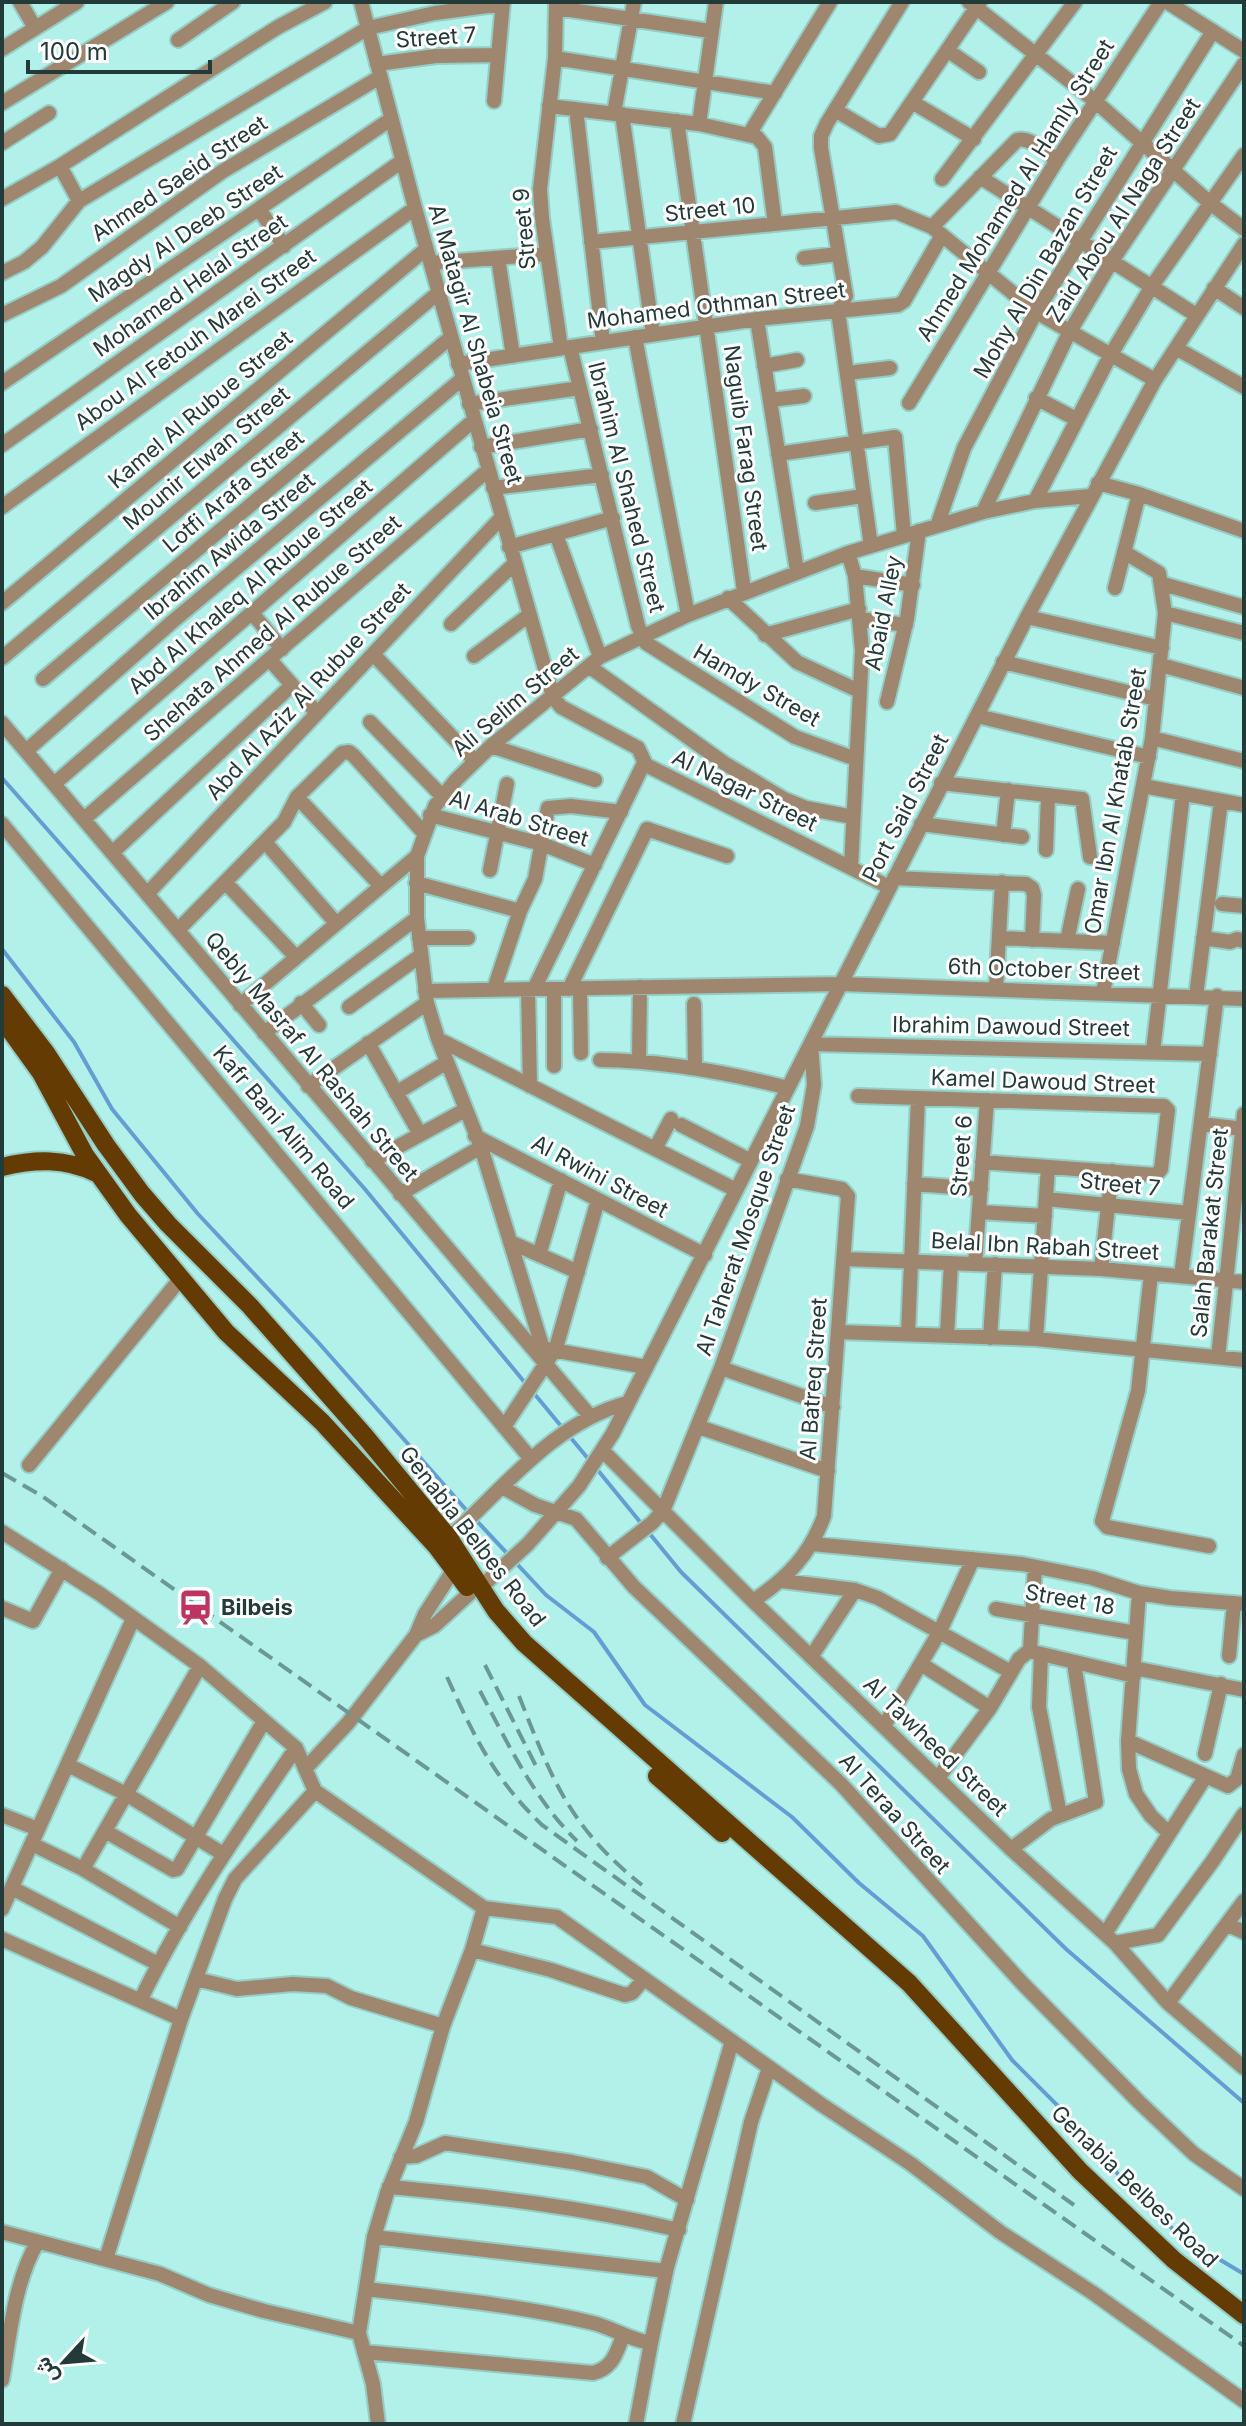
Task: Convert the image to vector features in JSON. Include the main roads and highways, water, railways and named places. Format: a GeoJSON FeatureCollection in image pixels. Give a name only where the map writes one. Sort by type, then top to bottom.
{"type":"FeatureCollection","features":[{"type":"Feature","properties":{"kind":"main road","name":"Genabia Belbes Road"},"geometry":{"type":"LineString","coordinates":[[2,995],[154,1209],[250,1306],[453,1534],[496,1611],[524,1643],[909,1983],[1095,2187],[1197,2280],[1244,2315]]}},
{"type":"Feature","properties":{"kind":"main road","name":"Genabia Belbes Road"},"geometry":{"type":"LineString","coordinates":[[2,1019],[41,1073],[96,1173],[226,1332],[322,1422],[454,1569],[482,1585]]}},
{"type":"Feature","properties":{"kind":"main road"},"geometry":{"type":"LineString","coordinates":[[85,1155],[92,1148],[106,1145]]}},
{"type":"Feature","properties":{"kind":"main road"},"geometry":{"type":"LineString","coordinates":[[2,1167],[31,1161],[57,1161],[96,1173]]}},
{"type":"Feature","properties":{"kind":"main road"},"geometry":{"type":"LineString","coordinates":[[226,1332],[250,1306]]}},
{"type":"Feature","properties":{"kind":"waterway"},"geometry":{"type":"LineString","coordinates":[[2,778],[364,1188],[526,1384]]}},
{"type":"Feature","properties":{"kind":"waterway"},"geometry":{"type":"LineString","coordinates":[[2,949],[74,1042],[112,1109],[198,1214],[317,1341],[469,1513]]}},
{"type":"Feature","properties":{"kind":"waterway"},"geometry":{"type":"LineString","coordinates":[[532,1391],[590,1461]]}},
{"type":"Feature","properties":{"kind":"waterway"},"geometry":{"type":"LineString","coordinates":[[596,1468],[681,1572],[1066,1949],[1244,2103]]}},
{"type":"Feature","properties":{"kind":"waterway"},"geometry":{"type":"LineString","coordinates":[[475,1519],[546,1595],[594,1632],[645,1705],[792,1817],[859,1883],[923,1936],[1012,2060],[1082,2130],[1126,2184],[1180,2236],[1244,2274]]}},
{"type":"Feature","properties":{"kind":"railway"},"geometry":{"type":"LineString","coordinates":[[2,1473],[42,1496],[1244,2346]]}},
{"type":"Feature","properties":{"kind":"railway"},"geometry":{"type":"LineString","coordinates":[[485,1665],[539,1772]]}},
{"type":"Feature","properties":{"kind":"railway"},"geometry":{"type":"LineString","coordinates":[[447,1677],[466,1719],[498,1774],[542,1825],[1074,2205]]}},
{"type":"Feature","properties":{"kind":"railway"},"geometry":{"type":"LineString","coordinates":[[480,1691],[535,1789],[577,1841]]}},
{"type":"Feature","properties":{"kind":"railway"},"geometry":{"type":"LineString","coordinates":[[519,1696],[553,1777],[580,1822],[617,1864],[642,1885]]}},
{"type":"Feature","properties":{"kind":"place","name":"Bilbeis"},"geometry":{"type":"Point","coordinates":[195,1607]}}]}
